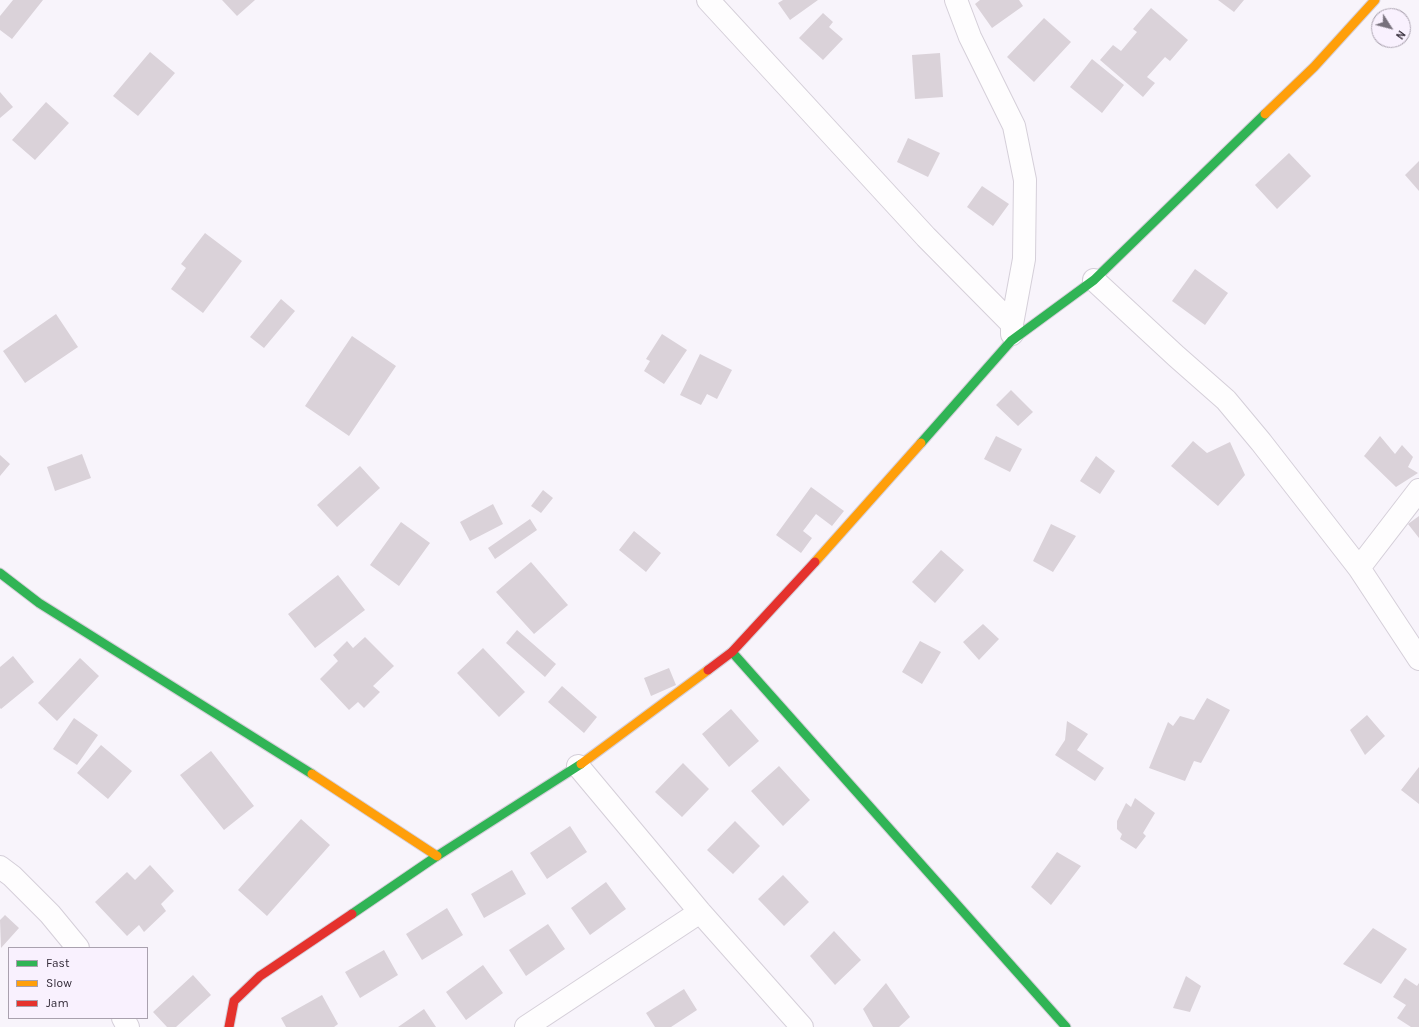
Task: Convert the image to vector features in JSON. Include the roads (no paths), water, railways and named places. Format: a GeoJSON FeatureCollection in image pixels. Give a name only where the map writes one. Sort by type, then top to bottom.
{"type":"FeatureCollection","features":[{"type":"Feature","properties":{"kind":"street"},"geometry":{"type":"LineString","coordinates":[[708,0],[1012,332]]}},
{"type":"Feature","properties":{"kind":"street"},"geometry":{"type":"LineString","coordinates":[[956,0],[970,37],[1014,126],[1025,180],[1024,258],[1012,332]]}},
{"type":"Feature","properties":{"kind":"street"},"geometry":{"type":"LineString","coordinates":[[229,1027],[234,1001],[260,976],[437,856],[578,766],[732,652],[832,543],[1012,332],[1094,280],[1314,67],[1375,0]]}},
{"type":"Feature","properties":{"kind":"street"},"geometry":{"type":"LineString","coordinates":[[1094,280],[1226,400],[1261,442],[1359,568],[1419,659]]}},
{"type":"Feature","properties":{"kind":"street"},"geometry":{"type":"LineString","coordinates":[[1359,568],[1419,490]]}},
{"type":"Feature","properties":{"kind":"street"},"geometry":{"type":"LineString","coordinates":[[0,573],[46,608],[342,794],[437,856]]}},
{"type":"Feature","properties":{"kind":"street"},"geometry":{"type":"LineString","coordinates":[[732,652],[1066,1027]]}},
{"type":"Feature","properties":{"kind":"street"},"geometry":{"type":"LineString","coordinates":[[578,766],[700,912],[802,1027]]}},
{"type":"Feature","properties":{"kind":"street"},"geometry":{"type":"LineString","coordinates":[[0,867],[12,876],[50,914],[77,947]]}},
{"type":"Feature","properties":{"kind":"street"},"geometry":{"type":"LineString","coordinates":[[526,1027],[700,912]]}}]}
